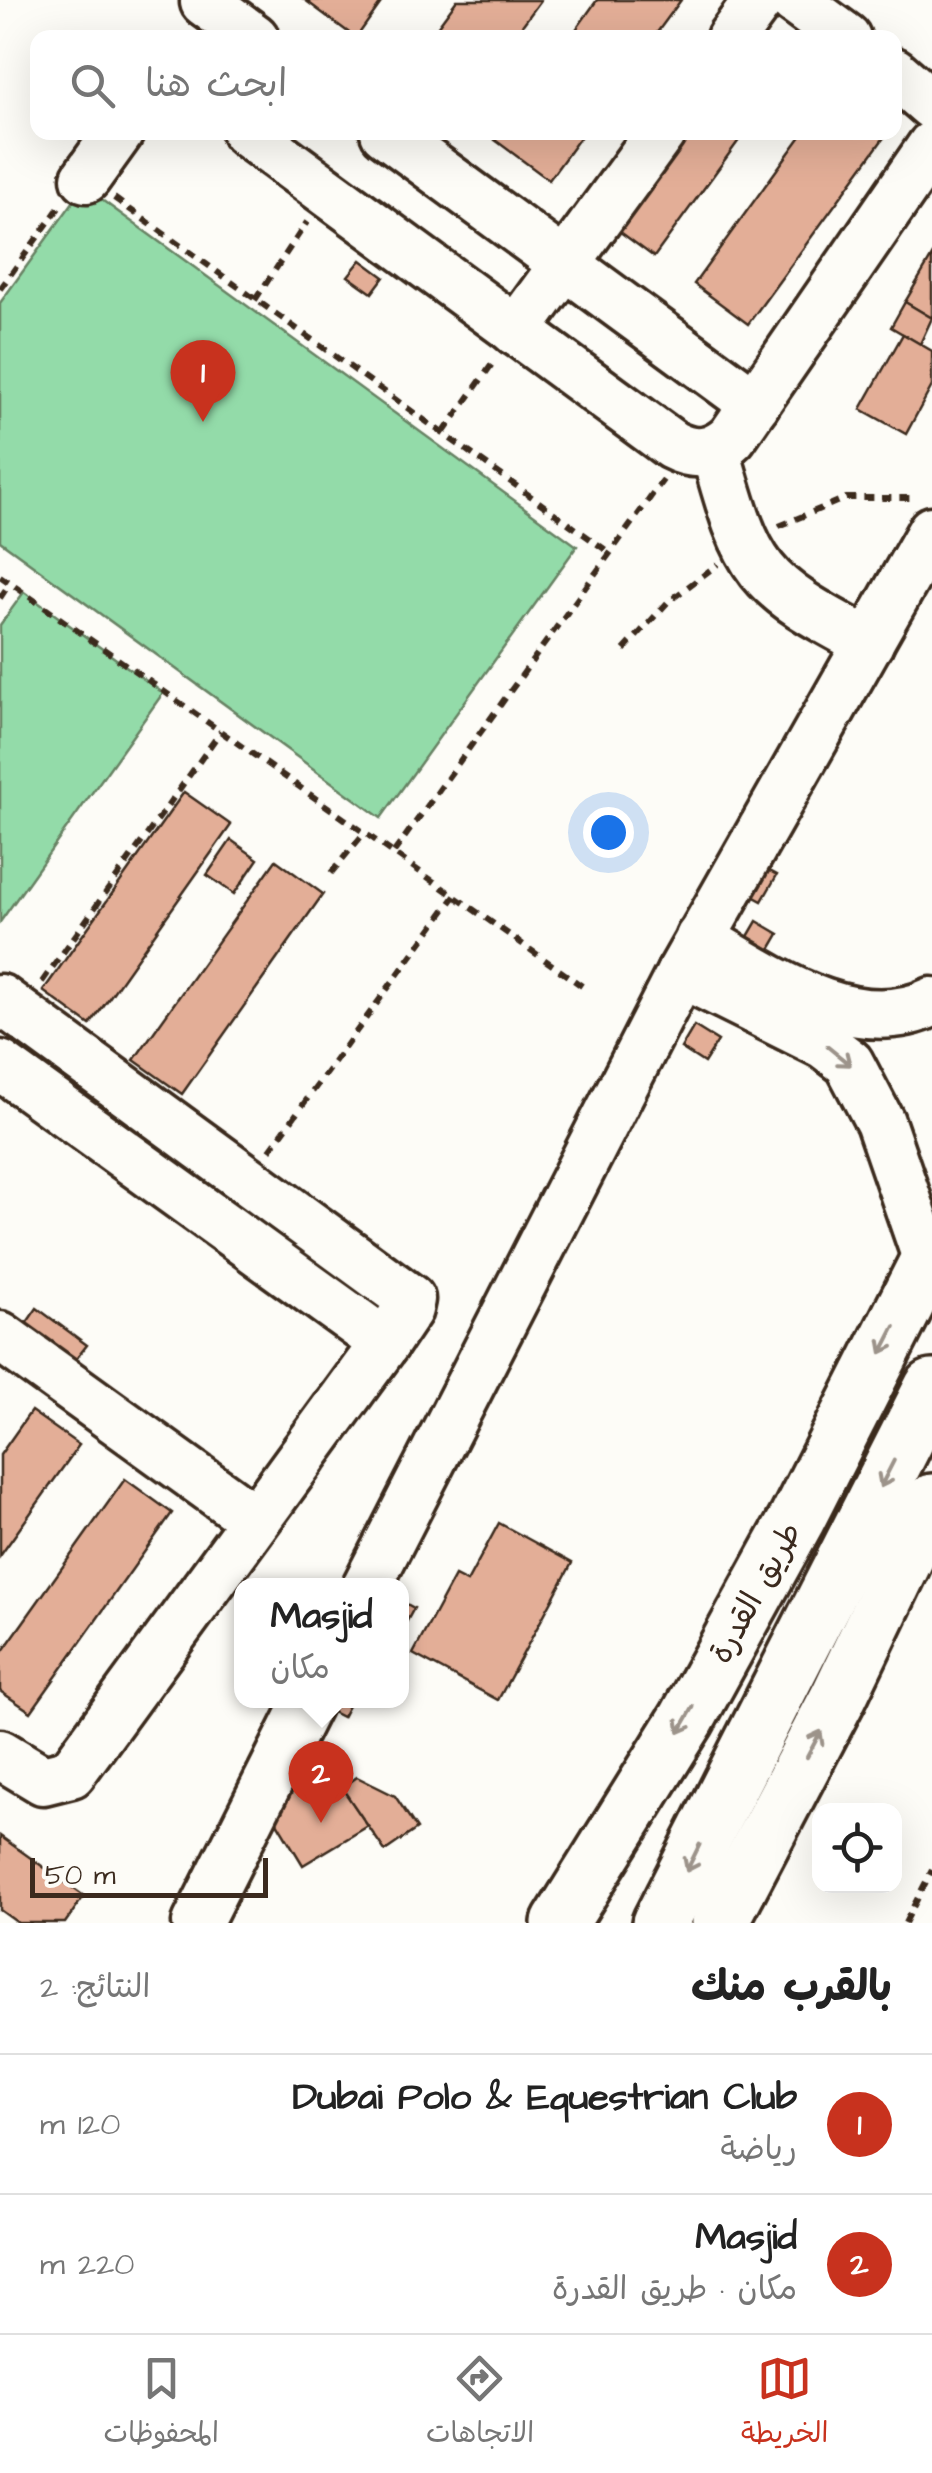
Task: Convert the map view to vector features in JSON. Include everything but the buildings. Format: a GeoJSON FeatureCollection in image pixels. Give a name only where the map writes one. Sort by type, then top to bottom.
{"type":"FeatureCollection","features":[{"type":"Feature","properties":{"kind":"main road","name":"طريق القدرة"},"geometry":{"type":"LineString","coordinates":[[560,1923],[687,1719],[796,1520],[930,1257]]}},
{"type":"Feature","properties":{"kind":"main road","name":"طريق القدرة"},"geometry":{"type":"LineString","coordinates":[[660,1923],[932,1388]]}},
{"type":"Feature","properties":{"kind":"main road"},"geometry":{"type":"LineString","coordinates":[[720,1923],[839,1696],[932,1502]]}},
{"type":"Feature","properties":{"kind":"lane"},"geometry":{"type":"LineString","coordinates":[[737,30],[759,0]]}},
{"type":"Feature","properties":{"kind":"lane"},"geometry":{"type":"LineString","coordinates":[[794,0],[835,30]]}},
{"type":"Feature","properties":{"kind":"lane"},"geometry":{"type":"LineString","coordinates":[[205,2],[243,30]]}},
{"type":"Feature","properties":{"kind":"lane"},"geometry":{"type":"LineString","coordinates":[[902,79],[932,105]]}},
{"type":"Feature","properties":{"kind":"lane"},"geometry":{"type":"LineString","coordinates":[[86,178],[113,140]]}},
{"type":"Feature","properties":{"kind":"lane"},"geometry":{"type":"LineString","coordinates":[[257,140],[516,331],[699,450],[752,562],[794,600],[869,644]]}},
{"type":"Feature","properties":{"kind":"lane"},"geometry":{"type":"LineString","coordinates":[[395,140],[755,404]]}},
{"type":"Feature","properties":{"kind":"lane"},"geometry":{"type":"LineString","coordinates":[[516,331],[654,140]]}},
{"type":"Feature","properties":{"kind":"lane"},"geometry":{"type":"LineString","coordinates":[[699,450],[732,436],[932,146]]}},
{"type":"Feature","properties":{"kind":"lane"},"geometry":{"type":"LineString","coordinates":[[372,1578],[691,956],[932,530]]}},
{"type":"Feature","properties":{"kind":"lane"},"geometry":{"type":"LineString","coordinates":[[691,956],[855,1013],[904,1013],[932,1002]]}},
{"type":"Feature","properties":{"kind":"lane"},"geometry":{"type":"LineString","coordinates":[[691,956],[849,1063],[880,1122],[930,1257]]}},
{"type":"Feature","properties":{"kind":"lane"},"geometry":{"type":"LineString","coordinates":[[0,1754],[43,1780],[70,1772],[408,1309],[407,1294],[249,1179],[11,1019]]}},
{"type":"Feature","properties":{"kind":"lane"},"geometry":{"type":"LineString","coordinates":[[0,1065],[385,1343]]}},
{"type":"Feature","properties":{"kind":"lane"},"geometry":{"type":"LineString","coordinates":[[0,1336],[256,1520]]}},
{"type":"Feature","properties":{"kind":"lane"},"geometry":{"type":"LineString","coordinates":[[196,1923],[305,1708]]}},
{"type":"Feature","properties":{"kind":"path"},"geometry":{"type":"LineString","coordinates":[[0,288],[78,181],[86,178],[610,553]]}},
{"type":"Feature","properties":{"kind":"path"},"geometry":{"type":"LineString","coordinates":[[444,432],[516,331]]}},
{"type":"Feature","properties":{"kind":"path"},"geometry":{"type":"LineString","coordinates":[[394,852],[610,553],[699,450]]}},
{"type":"Feature","properties":{"kind":"path"},"geometry":{"type":"LineString","coordinates":[[0,576],[582,986]]}},
{"type":"Feature","properties":{"kind":"path"},"geometry":{"type":"LineString","coordinates":[[0,598],[10,583]]}},
{"type":"Feature","properties":{"kind":"path"},"geometry":{"type":"LineString","coordinates":[[11,1019],[221,730]]}},
{"type":"Feature","properties":{"kind":"path"},"geometry":{"type":"LineString","coordinates":[[331,873],[365,832]]}},
{"type":"Feature","properties":{"kind":"path"},"geometry":{"type":"LineString","coordinates":[[249,1179],[455,896]]}},
{"type":"Feature","properties":{"kind":"path"},"geometry":{"type":"LineString","coordinates":[[905,1923],[932,1870]]}},
{"type":"Feature","properties":{"kind":"green space"},"geometry":{"type":"Polygon","coordinates":[[[84,187],[577,546],[381,818],[0,541],[0,303],[84,187]]]}},
{"type":"Feature","properties":{"kind":"green space"},"geometry":{"type":"Polygon","coordinates":[[[24,592],[163,693],[0,922],[0,625],[24,592]]]}},
{"type":"Feature","properties":{"kind":"place","name":"Dubai Polo & Equestrian Club"},"geometry":{"type":"Point","coordinates":[203,422]}},
{"type":"Feature","properties":{"kind":"place","name":"Masjid"},"geometry":{"type":"Point","coordinates":[321,1823]}}]}
